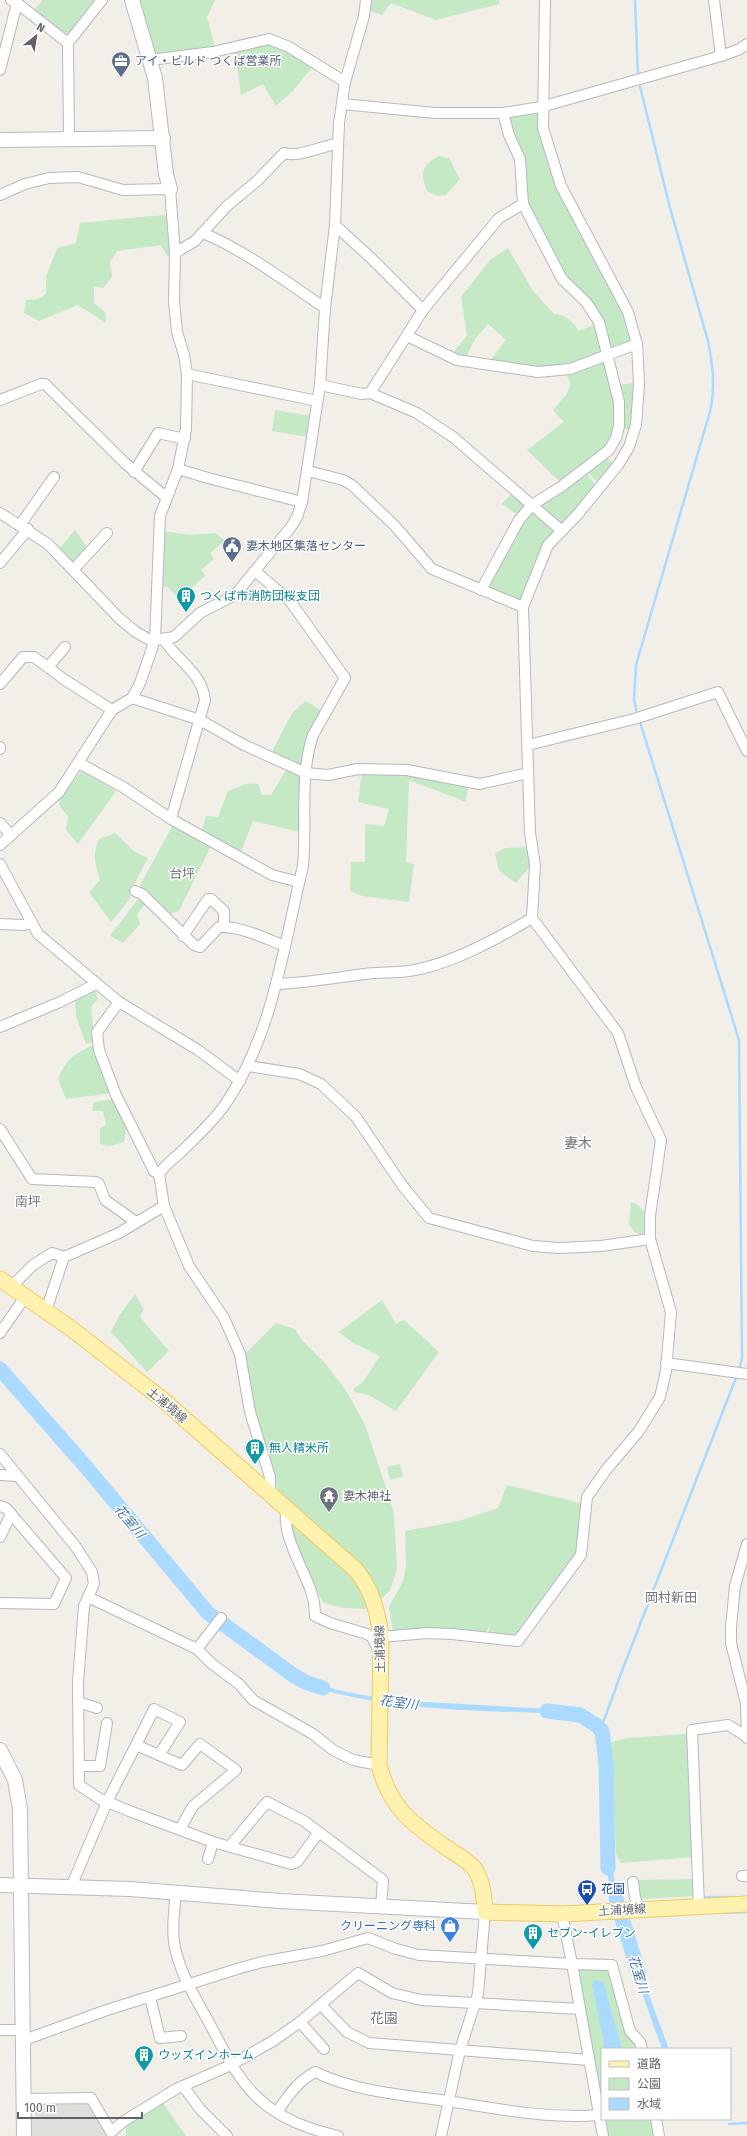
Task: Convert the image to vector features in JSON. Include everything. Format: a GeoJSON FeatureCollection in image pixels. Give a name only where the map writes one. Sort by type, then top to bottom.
{"type":"FeatureCollection","features":[{"type":"Feature","properties":{"kind":"main road","name":"土浦境線"},"geometry":{"type":"LineString","coordinates":[[5,1283],[46,1311],[162,1400],[343,1557],[365,1581],[377,1608],[381,1643],[379,1765],[387,1791],[404,1815],[419,1828],[472,1867],[482,1889],[484,1912],[562,1914],[747,1904]]}},
{"type":"Feature","properties":{"kind":"street"},"geometry":{"type":"LineString","coordinates":[[69,139],[68,43],[102,0]]}},
{"type":"Feature","properties":{"kind":"street"},"geometry":{"type":"LineString","coordinates":[[0,845],[59,792],[112,710],[132,698],[160,640],[158,532],[160,516],[178,469],[185,439],[187,374],[174,304],[175,254],[170,189],[166,174],[158,97],[150,60],[132,0]]}},
{"type":"Feature","properties":{"kind":"street"},"geometry":{"type":"LineString","coordinates":[[0,513],[24,527],[48,544],[74,569],[120,619],[136,632],[148,639],[160,640],[174,637],[200,612],[235,595],[291,527],[297,517],[302,502],[308,471],[320,385],[325,308],[335,225],[337,144],[345,82],[364,16],[366,0]]}},
{"type":"Feature","properties":{"kind":"street"},"geometry":{"type":"LineString","coordinates":[[287,1508],[285,1520],[299,1566],[310,1589],[314,1602],[315,1616],[330,1623],[367,1634],[372,1637],[377,1648],[381,1643],[427,1633],[518,1641],[581,1555],[587,1497],[606,1470],[640,1431],[660,1397],[666,1363],[671,1312],[650,1239],[650,1216],[661,1140],[636,1087],[618,1033],[532,918],[535,865],[530,833],[523,607],[548,545],[578,514],[618,465],[633,439],[639,403],[637,344],[628,312],[561,186],[543,128],[542,107],[545,0]]}},
{"type":"Feature","properties":{"kind":"street"},"geometry":{"type":"LineString","coordinates":[[714,0],[721,56]]}},
{"type":"Feature","properties":{"kind":"street"},"geometry":{"type":"LineString","coordinates":[[0,70],[14,1],[68,43]]}},
{"type":"Feature","properties":{"kind":"street"},"geometry":{"type":"LineString","coordinates":[[150,60],[213,52],[269,39],[289,47],[345,82]]}},
{"type":"Feature","properties":{"kind":"street"},"geometry":{"type":"LineString","coordinates":[[342,104],[434,113],[503,113],[542,107],[721,56],[740,49],[747,44]]}},
{"type":"Feature","properties":{"kind":"street"},"geometry":{"type":"LineString","coordinates":[[481,590],[519,520],[532,505],[562,486],[609,450],[616,438],[620,426],[619,402],[599,322],[586,302],[562,279],[523,204],[520,159],[503,113]]}},
{"type":"Feature","properties":{"kind":"street"},"geometry":{"type":"LineString","coordinates":[[0,140],[163,138]]}},
{"type":"Feature","properties":{"kind":"street"},"geometry":{"type":"LineString","coordinates":[[175,254],[195,241],[217,216],[258,180],[284,153],[296,156],[324,145],[337,144]]}},
{"type":"Feature","properties":{"kind":"street"},"geometry":{"type":"LineString","coordinates":[[0,195],[25,184],[50,178],[78,177],[123,190],[170,189]]}},
{"type":"Feature","properties":{"kind":"street"},"geometry":{"type":"LineString","coordinates":[[370,393],[423,310],[499,218],[523,204]]}},
{"type":"Feature","properties":{"kind":"street"},"geometry":{"type":"LineString","coordinates":[[335,225],[373,260],[423,310]]}},
{"type":"Feature","properties":{"kind":"street"},"geometry":{"type":"LineString","coordinates":[[203,233],[261,266],[325,308]]}},
{"type":"Feature","properties":{"kind":"street"},"geometry":{"type":"LineString","coordinates":[[406,336],[457,360],[538,372],[570,368],[637,344]]}},
{"type":"Feature","properties":{"kind":"street"},"geometry":{"type":"LineString","coordinates":[[187,374],[317,401]]}},
{"type":"Feature","properties":{"kind":"street"},"geometry":{"type":"LineString","coordinates":[[0,400],[41,384],[45,384],[134,472],[166,497]]}},
{"type":"Feature","properties":{"kind":"street"},"geometry":{"type":"LineString","coordinates":[[320,385],[362,394],[370,393],[417,413],[434,423],[453,437],[562,531]]}},
{"type":"Feature","properties":{"kind":"street"},"geometry":{"type":"LineString","coordinates":[[134,472],[158,433],[185,439]]}},
{"type":"Feature","properties":{"kind":"street"},"geometry":{"type":"LineString","coordinates":[[178,469],[302,502]]}},
{"type":"Feature","properties":{"kind":"street"},"geometry":{"type":"LineString","coordinates":[[308,471],[343,480],[352,485],[395,526],[432,569],[523,607]]}},
{"type":"Feature","properties":{"kind":"street"},"geometry":{"type":"LineString","coordinates":[[0,563],[54,477]]}},
{"type":"Feature","properties":{"kind":"street"},"geometry":{"type":"LineString","coordinates":[[74,569],[107,533]]}},
{"type":"Feature","properties":{"kind":"street"},"geometry":{"type":"LineString","coordinates":[[159,1174],[205,1129],[223,1107],[248,1066],[263,1030],[285,946],[305,847],[306,773],[310,744],[313,735],[345,678],[290,601],[255,571]]}},
{"type":"Feature","properties":{"kind":"street"},"geometry":{"type":"LineString","coordinates":[[160,640],[190,668],[201,687],[204,700],[200,720],[171,819]]}},
{"type":"Feature","properties":{"kind":"street"},"geometry":{"type":"LineString","coordinates":[[48,667],[65,647]]}},
{"type":"Feature","properties":{"kind":"street"},"geometry":{"type":"LineString","coordinates":[[0,684],[23,657],[34,656],[112,710]]}},
{"type":"Feature","properties":{"kind":"street"},"geometry":{"type":"LineString","coordinates":[[528,745],[645,716],[718,692],[747,751]]}},
{"type":"Feature","properties":{"kind":"street"},"geometry":{"type":"LineString","coordinates":[[132,698],[200,720],[244,745],[306,773],[328,775],[358,770],[407,770],[480,784],[528,773]]}},
{"type":"Feature","properties":{"kind":"street"},"geometry":{"type":"LineString","coordinates":[[79,763],[123,787],[171,819],[272,875],[299,882]]}},
{"type":"Feature","properties":{"kind":"street"},"geometry":{"type":"LineString","coordinates":[[0,823],[11,835]]}},
{"type":"Feature","properties":{"kind":"street"},"geometry":{"type":"LineString","coordinates":[[0,864],[38,934],[118,1002],[198,1050],[240,1081]]}},
{"type":"Feature","properties":{"kind":"street"},"geometry":{"type":"LineString","coordinates":[[135,891],[142,894],[189,942],[200,947],[218,927],[250,932],[285,946]]}},
{"type":"Feature","properties":{"kind":"street"},"geometry":{"type":"LineString","coordinates":[[183,936],[208,899],[211,899],[224,911],[224,927]]}},
{"type":"Feature","properties":{"kind":"street"},"geometry":{"type":"LineString","coordinates":[[276,984],[303,983],[366,974],[410,971],[435,964],[511,931],[532,918]]}},
{"type":"Feature","properties":{"kind":"street"},"geometry":{"type":"LineString","coordinates":[[0,924],[31,923]]}},
{"type":"Feature","properties":{"kind":"street"},"geometry":{"type":"LineString","coordinates":[[0,1027],[60,1002],[96,984]]}},
{"type":"Feature","properties":{"kind":"street"},"geometry":{"type":"LineString","coordinates":[[118,1002],[97,1032],[99,1050],[116,1095],[154,1171],[159,1174],[164,1206],[189,1266],[224,1318],[240,1354],[250,1412],[270,1477],[270,1493]]}},
{"type":"Feature","properties":{"kind":"street"},"geometry":{"type":"LineString","coordinates":[[248,1066],[299,1074],[320,1084],[356,1117],[402,1185],[429,1218],[533,1246],[559,1248],[601,1246],[650,1239]]}},
{"type":"Feature","properties":{"kind":"street"},"geometry":{"type":"LineString","coordinates":[[0,1129],[32,1179],[96,1182],[99,1184],[105,1200],[136,1222]]}},
{"type":"Feature","properties":{"kind":"street"},"geometry":{"type":"LineString","coordinates":[[5,1283],[52,1253],[64,1257],[119,1233],[164,1206]]}},
{"type":"Feature","properties":{"kind":"street"},"geometry":{"type":"LineString","coordinates":[[46,1311],[64,1257]]}},
{"type":"Feature","properties":{"kind":"street"},"geometry":{"type":"LineString","coordinates":[[0,1333],[25,1297]]}},
{"type":"Feature","properties":{"kind":"street"},"geometry":{"type":"LineString","coordinates":[[666,1363],[745,1374]]}},
{"type":"Feature","properties":{"kind":"street"},"geometry":{"type":"LineString","coordinates":[[0,1454],[90,1568],[94,1584],[84,1606],[78,1702],[79,1785],[107,1802],[213,1842],[294,1864],[319,1832]]}},
{"type":"Feature","properties":{"kind":"street"},"geometry":{"type":"LineString","coordinates":[[0,1475],[17,1476]]}},
{"type":"Feature","properties":{"kind":"street"},"geometry":{"type":"LineString","coordinates":[[0,1506],[6,1508],[66,1578],[54,1604],[0,1603]]}},
{"type":"Feature","properties":{"kind":"street"},"geometry":{"type":"LineString","coordinates":[[0,1537],[11,1514]]}},
{"type":"Feature","properties":{"kind":"street"},"geometry":{"type":"LineString","coordinates":[[747,1544],[735,1586],[731,1627],[732,1643],[746,1702],[747,1737]]}},
{"type":"Feature","properties":{"kind":"street"},"geometry":{"type":"LineString","coordinates":[[88,1597],[197,1648],[211,1663],[239,1684],[253,1700],[313,1734],[333,1750],[353,1760],[379,1765]]}},
{"type":"Feature","properties":{"kind":"street"},"geometry":{"type":"LineString","coordinates":[[197,1648],[218,1621]]}},
{"type":"Feature","properties":{"kind":"street"},"geometry":{"type":"LineString","coordinates":[[78,1702],[97,1708]]}},
{"type":"Feature","properties":{"kind":"street"},"geometry":{"type":"LineString","coordinates":[[71,1887],[107,1802],[154,1709],[180,1722],[159,1755]]}},
{"type":"Feature","properties":{"kind":"street"},"geometry":{"type":"LineString","coordinates":[[699,1906],[692,1730],[740,1723],[747,1719]]}},
{"type":"Feature","properties":{"kind":"street"},"geometry":{"type":"LineString","coordinates":[[79,1766],[100,1766],[107,1723]]}},
{"type":"Feature","properties":{"kind":"street"},"geometry":{"type":"LineString","coordinates":[[728,1725],[747,1737]]}},
{"type":"Feature","properties":{"kind":"street"},"geometry":{"type":"LineString","coordinates":[[136,1744],[182,1765],[200,1744],[236,1770],[193,1806],[180,1829]]}},
{"type":"Feature","properties":{"kind":"street"},"geometry":{"type":"LineString","coordinates":[[0,1750],[15,1780],[20,1802],[24,2136]]}},
{"type":"Feature","properties":{"kind":"street"},"geometry":{"type":"LineString","coordinates":[[230,1846],[268,1802],[304,1821],[383,1880],[382,1907]]}},
{"type":"Feature","properties":{"kind":"street"},"geometry":{"type":"LineString","coordinates":[[208,1859],[213,1842]]}},
{"type":"Feature","properties":{"kind":"street"},"geometry":{"type":"LineString","coordinates":[[633,1882],[637,1909]]}},
{"type":"Feature","properties":{"kind":"street"},"geometry":{"type":"LineString","coordinates":[[0,1886],[130,1889],[382,1907],[484,1912],[480,1982],[475,2004],[460,2050],[441,2136]]}},
{"type":"Feature","properties":{"kind":"street"},"geometry":{"type":"LineString","coordinates":[[176,1893],[173,1916],[174,1942],[177,1955],[189,1986],[232,2065],[252,2092],[276,2112],[302,2126],[338,2136]]}},
{"type":"Feature","properties":{"kind":"street"},"geometry":{"type":"LineString","coordinates":[[562,1914],[603,2136]]}},
{"type":"Feature","properties":{"kind":"street"},"geometry":{"type":"LineString","coordinates":[[0,2030],[23,2035],[189,1986],[262,1962],[322,1951],[368,1938],[412,1954],[612,1965],[630,2031],[640,2042],[642,2048]]}},
{"type":"Feature","properties":{"kind":"street"},"geometry":{"type":"LineString","coordinates":[[23,2099],[91,2098],[111,2132],[124,2121],[176,2088],[232,2065],[273,2041],[300,2022],[358,1973],[379,1987],[405,1998],[475,2004],[580,2009]]}},
{"type":"Feature","properties":{"kind":"street"},"geometry":{"type":"LineString","coordinates":[[150,1997],[160,2038],[181,2036]]}},
{"type":"Feature","properties":{"kind":"street"},"geometry":{"type":"LineString","coordinates":[[321,2005],[347,2032],[363,2041],[392,2046],[589,2060]]}},
{"type":"Feature","properties":{"kind":"street"},"geometry":{"type":"LineString","coordinates":[[300,2022],[324,2049]]}},
{"type":"Feature","properties":{"kind":"street"},"geometry":{"type":"LineString","coordinates":[[276,2112],[290,2092],[304,2078],[314,2072],[358,2088],[521,2112],[599,2116]]}},
{"type":"Feature","properties":{"kind":"street"},"geometry":{"type":"LineString","coordinates":[[183,2086],[200,2109],[227,2136]]}},
{"type":"Feature","properties":{"kind":"street"},"geometry":{"type":"LineString","coordinates":[[656,2120],[659,2136]]}},
{"type":"Feature","properties":{"kind":"shaded area"},"geometry":{"type":"Polygon","coordinates":[[[90,2103],[110,2136],[32,2136],[31,2118],[35,2117],[35,2104],[90,2103]]]}},
{"type":"Feature","properties":{"kind":"green space"},"geometry":{"type":"Polygon","coordinates":[[[43,0],[97,0],[70,36],[65,36],[34,10],[43,0]]]}},
{"type":"Feature","properties":{"kind":"green space"},"geometry":{"type":"Polygon","coordinates":[[[138,0],[215,0],[207,17],[215,48],[154,55],[138,0]]]}},
{"type":"Feature","properties":{"kind":"green space"},"geometry":{"type":"Polygon","coordinates":[[[371,0],[499,0],[499,4],[436,20],[391,3],[382,15],[371,11],[371,0]]]}},
{"type":"Feature","properties":{"kind":"green space"},"geometry":{"type":"Polygon","coordinates":[[[269,42],[290,50],[313,66],[293,91],[276,106],[263,84],[241,95],[235,51],[269,42]]]}},
{"type":"Feature","properties":{"kind":"green space"},"geometry":{"type":"Polygon","coordinates":[[[538,112],[540,132],[626,315],[632,338],[630,342],[612,349],[570,284],[528,208],[508,120],[509,117],[538,112]]]}},
{"type":"Feature","properties":{"kind":"green space"},"geometry":{"type":"Polygon","coordinates":[[[439,156],[449,158],[460,179],[446,195],[438,196],[427,191],[423,174],[425,166],[439,156]]]}},
{"type":"Feature","properties":{"kind":"green space"},"geometry":{"type":"Polygon","coordinates":[[[162,215],[169,216],[171,256],[167,256],[161,245],[117,251],[110,262],[112,277],[103,288],[94,286],[94,303],[105,312],[106,323],[78,305],[39,321],[24,313],[26,300],[37,299],[46,294],[46,277],[57,248],[76,243],[80,223],[162,215]]]}},
{"type":"Feature","properties":{"kind":"green space"},"geometry":{"type":"Polygon","coordinates":[[[508,248],[533,291],[554,314],[569,319],[579,331],[596,324],[602,353],[569,366],[543,369],[489,362],[506,340],[488,324],[475,339],[466,357],[453,353],[467,335],[461,297],[490,260],[508,248]]]}},
{"type":"Feature","properties":{"kind":"green space"},"geometry":{"type":"Polygon","coordinates":[[[605,360],[614,403],[615,426],[613,436],[609,444],[599,454],[561,483],[527,450],[564,422],[553,410],[566,395],[571,384],[566,374],[605,360]]]}},
{"type":"Feature","properties":{"kind":"green space"},"geometry":{"type":"Polygon","coordinates":[[[636,383],[631,430],[623,429],[618,385],[636,383]]]}},
{"type":"Feature","properties":{"kind":"green space"},"geometry":{"type":"Polygon","coordinates":[[[275,410],[311,416],[308,437],[272,431],[275,410]]]}},
{"type":"Feature","properties":{"kind":"green space"},"geometry":{"type":"Polygon","coordinates":[[[606,457],[614,464],[598,483],[587,472],[606,457]]]}},
{"type":"Feature","properties":{"kind":"green space"},"geometry":{"type":"Polygon","coordinates":[[[586,473],[596,485],[564,525],[560,525],[538,506],[586,473]]]}},
{"type":"Feature","properties":{"kind":"green space"},"geometry":{"type":"Polygon","coordinates":[[[512,493],[525,504],[525,507],[521,513],[515,513],[502,504],[512,493]]]}},
{"type":"Feature","properties":{"kind":"green space"},"geometry":{"type":"Polygon","coordinates":[[[533,510],[556,529],[522,600],[518,602],[488,589],[487,586],[523,520],[533,510]]]}},
{"type":"Feature","properties":{"kind":"green space"},"geometry":{"type":"Polygon","coordinates":[[[75,530],[87,547],[73,562],[60,548],[75,530]]]}},
{"type":"Feature","properties":{"kind":"green space"},"geometry":{"type":"Polygon","coordinates":[[[163,531],[190,535],[216,533],[225,541],[210,553],[214,559],[201,570],[206,575],[179,599],[168,587],[161,586],[163,531]]]}},
{"type":"Feature","properties":{"kind":"green space"},"geometry":{"type":"Polygon","coordinates":[[[306,701],[322,711],[301,767],[273,754],[273,749],[293,712],[306,701]]]}},
{"type":"Feature","properties":{"kind":"green space"},"geometry":{"type":"Polygon","coordinates":[[[287,768],[302,775],[299,801],[300,832],[253,821],[240,854],[201,833],[206,816],[218,817],[228,791],[246,784],[254,783],[258,784],[262,795],[271,795],[287,768]]]}},
{"type":"Feature","properties":{"kind":"green space"},"geometry":{"type":"Polygon","coordinates":[[[82,770],[116,791],[78,844],[66,830],[68,816],[60,807],[59,800],[82,770]]]}},
{"type":"Feature","properties":{"kind":"green space"},"geometry":{"type":"Polygon","coordinates":[[[409,772],[468,786],[466,802],[409,780],[406,863],[414,864],[409,902],[362,896],[350,891],[351,862],[365,862],[365,824],[384,826],[389,809],[358,802],[362,774],[409,772]]]}},
{"type":"Feature","properties":{"kind":"green space"},"geometry":{"type":"Polygon","coordinates":[[[173,825],[211,846],[179,911],[167,915],[139,887],[173,825]]]}},
{"type":"Feature","properties":{"kind":"green space"},"geometry":{"type":"Polygon","coordinates":[[[115,833],[135,852],[148,858],[132,888],[129,900],[111,922],[89,892],[100,880],[95,859],[99,839],[115,833]]]}},
{"type":"Feature","properties":{"kind":"green space"},"geometry":{"type":"Polygon","coordinates":[[[527,847],[531,865],[516,883],[499,871],[495,853],[505,848],[527,847]]]}},
{"type":"Feature","properties":{"kind":"green space"},"geometry":{"type":"Polygon","coordinates":[[[140,898],[146,903],[137,914],[140,924],[123,943],[110,936],[138,899],[140,898]]]}},
{"type":"Feature","properties":{"kind":"green space"},"geometry":{"type":"Polygon","coordinates":[[[94,989],[98,999],[91,1007],[95,1040],[86,1044],[76,1016],[75,1000],[94,989]]]}},
{"type":"Feature","properties":{"kind":"green space"},"geometry":{"type":"Polygon","coordinates":[[[95,1044],[112,1093],[66,1099],[58,1079],[61,1072],[72,1057],[95,1044]]]}},
{"type":"Feature","properties":{"kind":"green space"},"geometry":{"type":"Polygon","coordinates":[[[114,1099],[126,1129],[124,1142],[110,1146],[100,1144],[100,1128],[106,1126],[103,1111],[92,1111],[94,1102],[114,1099]]]}},
{"type":"Feature","properties":{"kind":"green space"},"geometry":{"type":"Polygon","coordinates":[[[631,1202],[644,1211],[645,1225],[642,1236],[635,1232],[629,1225],[631,1202]]]}},
{"type":"Feature","properties":{"kind":"green space"},"geometry":{"type":"Polygon","coordinates":[[[135,1294],[144,1310],[140,1317],[169,1351],[147,1372],[111,1332],[119,1316],[135,1294]]]}},
{"type":"Feature","properties":{"kind":"green space"},"geometry":{"type":"Polygon","coordinates":[[[382,1300],[396,1324],[404,1320],[439,1352],[396,1411],[369,1395],[355,1392],[353,1389],[363,1382],[380,1356],[353,1343],[339,1332],[382,1300]]]}},
{"type":"Feature","properties":{"kind":"green space"},"geometry":{"type":"Polygon","coordinates":[[[276,1323],[295,1329],[302,1340],[325,1363],[347,1392],[365,1425],[390,1499],[394,1516],[397,1569],[390,1590],[380,1600],[374,1583],[361,1564],[278,1490],[257,1423],[245,1354],[276,1323]]]}},
{"type":"Feature","properties":{"kind":"green space"},"geometry":{"type":"Polygon","coordinates":[[[400,1464],[403,1476],[390,1480],[387,1467],[400,1464]]]}},
{"type":"Feature","properties":{"kind":"green space"},"geometry":{"type":"Polygon","coordinates":[[[507,1485],[584,1504],[579,1550],[523,1630],[511,1637],[488,1633],[491,1623],[485,1634],[393,1632],[389,1607],[403,1581],[406,1567],[405,1531],[459,1521],[498,1508],[507,1485]]]}},
{"type":"Feature","properties":{"kind":"green space"},"geometry":{"type":"Polygon","coordinates":[[[289,1517],[352,1573],[372,1609],[345,1608],[324,1603],[301,1563],[289,1517]]]}},
{"type":"Feature","properties":{"kind":"green space"},"geometry":{"type":"Polygon","coordinates":[[[689,1735],[694,1857],[621,1863],[616,1854],[611,1742],[627,1738],[689,1735]]]}},
{"type":"Feature","properties":{"kind":"green space"},"geometry":{"type":"Polygon","coordinates":[[[694,1879],[696,1896],[639,1899],[637,1880],[694,1879]]]}},
{"type":"Feature","properties":{"kind":"green space"},"geometry":{"type":"Polygon","coordinates":[[[580,1968],[609,1970],[640,2048],[601,2048],[601,2100],[578,1971],[580,1968]]]}},
{"type":"Feature","properties":{"kind":"green space"},"geometry":{"type":"Polygon","coordinates":[[[162,2102],[186,2136],[126,2136],[126,2122],[162,2102]]]}},
{"type":"Feature","properties":{"kind":"green space"},"geometry":{"type":"Polygon","coordinates":[[[604,2120],[654,2120],[655,2136],[607,2136],[604,2120]]]}},
{"type":"Feature","properties":{"kind":"water"},"geometry":{"type":"Polygon","coordinates":[[[305,1680],[337,1690],[390,1700],[567,1710],[566,1714],[467,1710],[401,1705],[336,1693],[304,1684],[305,1680]]]}},
{"type":"Feature","properties":{"kind":"water"},"geometry":{"type":"Polygon","coordinates":[[[604,1848],[610,1848],[619,1915],[669,2048],[662,2048],[643,1996],[609,1885],[604,1848]]]}},
{"type":"Feature","properties":{"kind":"water"},"geometry":{"type":"Polygon","coordinates":[[[594,1980],[603,1981],[622,2048],[605,2048],[592,1984],[594,1980]]]}},
{"type":"Feature","properties":{"kind":"waterway"},"geometry":{"type":"LineString","coordinates":[[635,0],[638,77]]}},
{"type":"Feature","properties":{"kind":"waterway"},"geometry":{"type":"LineString","coordinates":[[637,714],[634,699],[636,665],[711,408],[713,383],[708,341],[670,208],[639,82]]}},
{"type":"Feature","properties":{"kind":"waterway"},"geometry":{"type":"LineString","coordinates":[[639,719],[739,1040],[742,1358],[739,1370]]}},
{"type":"Feature","properties":{"kind":"waterway","name":"花室川"},"geometry":{"type":"LineString","coordinates":[[0,1369],[86,1467],[208,1613],[293,1675],[305,1682],[323,1688]]}},
{"type":"Feature","properties":{"kind":"waterway"},"geometry":{"type":"LineString","coordinates":[[602,1731],[603,1723],[620,1676],[737,1375]]}},
{"type":"Feature","properties":{"kind":"waterway","name":"花室川"},"geometry":{"type":"LineString","coordinates":[[547,1711],[580,1715],[596,1725],[602,1731],[606,1764],[608,1868]]}},
{"type":"Feature","properties":{"kind":"waterway"},"geometry":{"type":"LineString","coordinates":[[702,1897],[735,1897]]}},
{"type":"Feature","properties":{"kind":"waterway","name":"花室川"},"geometry":{"type":"LineString","coordinates":[[616,1899],[639,1974]]}},
{"type":"Feature","properties":{"kind":"waterway"},"geometry":{"type":"LineString","coordinates":[[724,1913],[747,1912]]}},
{"type":"Feature","properties":{"kind":"waterway"},"geometry":{"type":"LineString","coordinates":[[729,2124],[747,2123]]}},
{"type":"Feature","properties":{"kind":"place","name":"アイ・ビルド つくば営業所"},"geometry":{"type":"Point","coordinates":[121,78]}},
{"type":"Feature","properties":{"kind":"place","name":"妻木地区集落センター"},"geometry":{"type":"Point","coordinates":[232,563]}},
{"type":"Feature","properties":{"kind":"place","name":"つくば市消防団桜支団"},"geometry":{"type":"Point","coordinates":[186,613]}},
{"type":"Feature","properties":{"kind":"place","name":"無人精米所"},"geometry":{"type":"Point","coordinates":[255,1465]}},
{"type":"Feature","properties":{"kind":"place","name":"妻木神社"},"geometry":{"type":"Point","coordinates":[329,1513]}},
{"type":"Feature","properties":{"kind":"place","name":"花園"},"geometry":{"type":"Point","coordinates":[587,1906]}},
{"type":"Feature","properties":{"kind":"place","name":"クリーニング専科"},"geometry":{"type":"Point","coordinates":[450,1943]}},
{"type":"Feature","properties":{"kind":"place","name":"セブン-イレブン"},"geometry":{"type":"Point","coordinates":[533,1950]}},
{"type":"Feature","properties":{"kind":"place","name":"ウッズインホーム"},"geometry":{"type":"Point","coordinates":[144,2072]}},
{"type":"Feature","properties":{"kind":"district","name":"台坪"},"geometry":{"type":"Point","coordinates":[182,873]}},
{"type":"Feature","properties":{"kind":"district","name":"妻木"},"geometry":{"type":"Point","coordinates":[578,1143]}},
{"type":"Feature","properties":{"kind":"district","name":"南坪"},"geometry":{"type":"Point","coordinates":[28,1201]}},
{"type":"Feature","properties":{"kind":"district","name":"岡村新田"},"geometry":{"type":"Point","coordinates":[671,1597]}},
{"type":"Feature","properties":{"kind":"district","name":"花園"},"geometry":{"type":"Point","coordinates":[384,2018]}}]}
